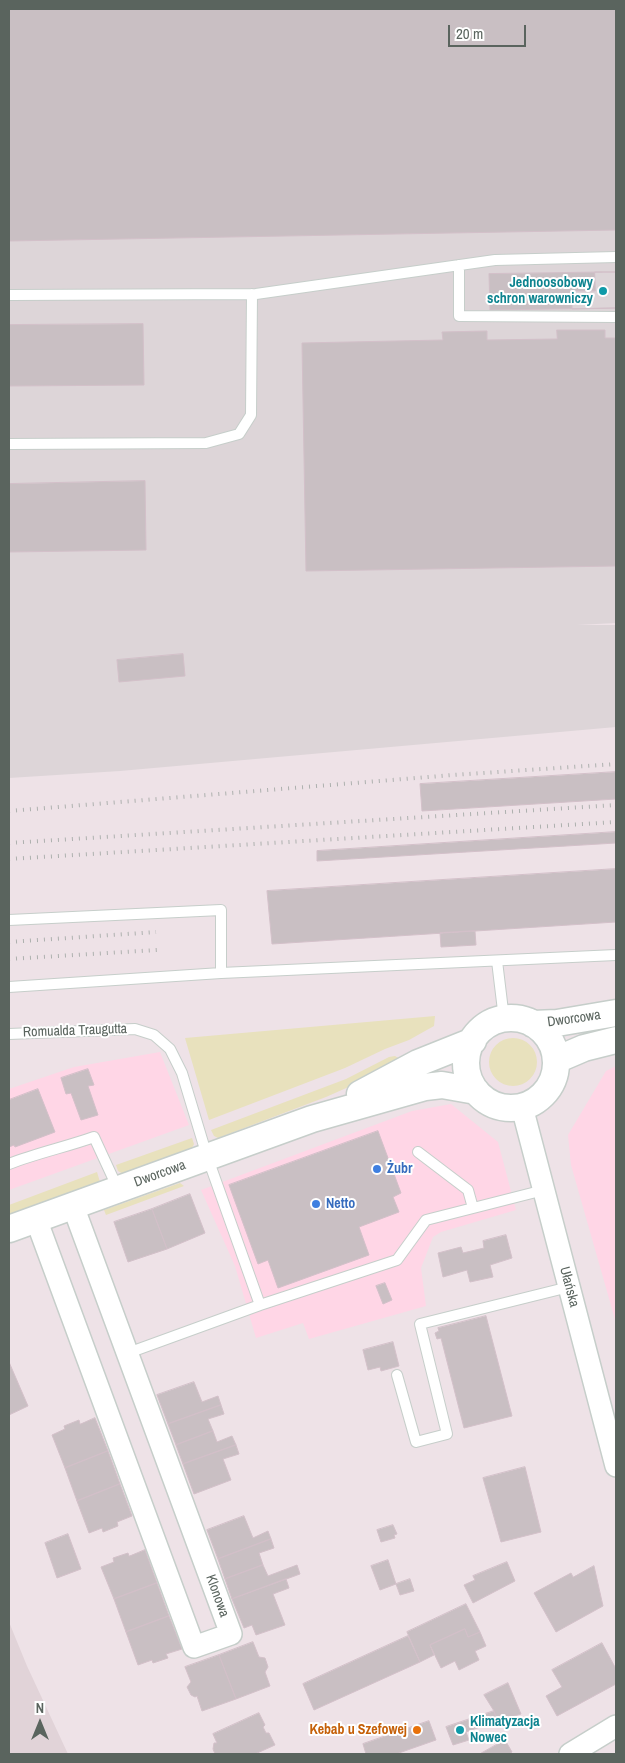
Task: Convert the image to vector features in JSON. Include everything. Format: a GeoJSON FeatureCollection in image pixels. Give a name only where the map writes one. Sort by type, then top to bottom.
{"type":"FeatureCollection","features":[{"type":"Feature","properties":{"kind":"street","name":"Dworcowa"},"geometry":{"type":"LineString","coordinates":[[533,1024],[557,1023],[616,1012]]}},
{"type":"Feature","properties":{"kind":"street"},"geometry":{"type":"LineString","coordinates":[[504,1019],[519,1019],[533,1024],[544,1033],[553,1045],[556,1070],[548,1090],[541,1098],[522,1107],[502,1107],[487,1101],[476,1091],[469,1079],[468,1053],[473,1041],[481,1030],[492,1023],[504,1019]]}},
{"type":"Feature","properties":{"kind":"street","name":"Dworcowa"},"geometry":{"type":"LineString","coordinates":[[556,1060],[584,1048],[616,1040]]}},
{"type":"Feature","properties":{"kind":"street","name":"Dworcowa"},"geometry":{"type":"LineString","coordinates":[[312,1119],[418,1064],[473,1041]]}},
{"type":"Feature","properties":{"kind":"street","name":"Dworcowa"},"geometry":{"type":"LineString","coordinates":[[9,1229],[312,1119],[425,1087],[442,1085],[476,1091]]}},
{"type":"Feature","properties":{"kind":"street","name":"Ułańska"},"geometry":{"type":"LineString","coordinates":[[522,1107],[616,1466]]}},
{"type":"Feature","properties":{"kind":"street","name":"Klonowa"},"geometry":{"type":"LineString","coordinates":[[36,1219],[194,1647],[231,1634],[73,1206]]}},
{"type":"Feature","properties":{"kind":"street"},"geometry":{"type":"LineString","coordinates":[[570,1754],[616,1726]]}},
{"type":"Feature","properties":{"kind":"lane"},"geometry":{"type":"LineString","coordinates":[[9,295],[252,294],[495,260],[616,258]]}},
{"type":"Feature","properties":{"kind":"lane"},"geometry":{"type":"LineString","coordinates":[[459,265],[460,316],[616,317]]}},
{"type":"Feature","properties":{"kind":"lane"},"geometry":{"type":"LineString","coordinates":[[9,444],[206,442],[239,434],[251,415],[252,294]]}},
{"type":"Feature","properties":{"kind":"lane"},"geometry":{"type":"LineString","coordinates":[[9,920],[221,910],[221,974]]}},
{"type":"Feature","properties":{"kind":"lane"},"geometry":{"type":"LineString","coordinates":[[9,987],[221,974],[616,955]]}},
{"type":"Feature","properties":{"kind":"lane"},"geometry":{"type":"LineString","coordinates":[[497,961],[504,1019]]}},
{"type":"Feature","properties":{"kind":"lane","name":"Romualda Traugutta"},"geometry":{"type":"LineString","coordinates":[[9,1034],[135,1029],[154,1035],[170,1049],[182,1073],[208,1156],[260,1306]]}},
{"type":"Feature","properties":{"kind":"lane"},"geometry":{"type":"LineString","coordinates":[[9,1164],[26,1157],[94,1137],[118,1189]]}},
{"type":"Feature","properties":{"kind":"lane"},"geometry":{"type":"LineString","coordinates":[[418,1152],[468,1190],[473,1208]]}},
{"type":"Feature","properties":{"kind":"lane"},"geometry":{"type":"LineString","coordinates":[[128,1353],[397,1260],[426,1220],[544,1190]]}},
{"type":"Feature","properties":{"kind":"lane"},"geometry":{"type":"LineString","coordinates":[[398,1375],[416,1442],[447,1434],[420,1324],[569,1286]]}},
{"type":"Feature","properties":{"kind":"shaded area"},"geometry":{"type":"Polygon","coordinates":[[[9,9],[616,9],[616,623],[577,625],[616,625],[616,727],[120,771],[9,778],[9,9]]]}},
{"type":"Feature","properties":{"kind":"shaded area"},"geometry":{"type":"Polygon","coordinates":[[[435,1016],[434,1026],[409,1040],[345,1068],[209,1120],[185,1038],[435,1016]]]}},
{"type":"Feature","properties":{"kind":"shaded area"},"geometry":{"type":"Polygon","coordinates":[[[513,1038],[522,1040],[530,1045],[535,1053],[537,1062],[535,1071],[530,1079],[522,1084],[513,1086],[504,1084],[496,1079],[491,1071],[489,1062],[491,1053],[496,1045],[504,1040],[513,1038]]]}},
{"type":"Feature","properties":{"kind":"shaded area"},"geometry":{"type":"Polygon","coordinates":[[[160,1052],[189,1125],[9,1190],[9,1089],[74,1067],[160,1052]]]}},
{"type":"Feature","properties":{"kind":"shaded area"},"geometry":{"type":"Polygon","coordinates":[[[395,1056],[400,1059],[353,1085],[326,1097],[218,1138],[214,1136],[211,1130],[346,1079],[389,1057],[395,1056]]]}},
{"type":"Feature","properties":{"kind":"shaded area"},"geometry":{"type":"Polygon","coordinates":[[[616,1066],[616,1323],[571,1165],[568,1135],[606,1071],[616,1066]]]}},
{"type":"Feature","properties":{"kind":"shaded area"},"geometry":{"type":"Polygon","coordinates":[[[451,1104],[498,1142],[516,1210],[441,1232],[433,1237],[421,1268],[426,1306],[309,1339],[303,1323],[256,1338],[235,1266],[201,1190],[412,1111],[451,1104]]]}},
{"type":"Feature","properties":{"kind":"shaded area"},"geometry":{"type":"Polygon","coordinates":[[[192,1138],[194,1144],[192,1148],[123,1174],[118,1171],[116,1165],[192,1138]]]}},
{"type":"Feature","properties":{"kind":"shaded area"},"geometry":{"type":"Polygon","coordinates":[[[97,1172],[100,1182],[9,1216],[9,1205],[97,1172]]]}},
{"type":"Feature","properties":{"kind":"shaded area"},"geometry":{"type":"Polygon","coordinates":[[[180,1183],[184,1186],[106,1215],[104,1210],[180,1183]]]}},
{"type":"Feature","properties":{"kind":"shaded area"},"geometry":{"type":"Polygon","coordinates":[[[9,1622],[27,1666],[68,1754],[9,1754],[9,1622]]]}},
{"type":"Feature","properties":{"kind":"building"},"geometry":{"type":"Polygon","coordinates":[[[9,9],[616,9],[616,230],[9,241],[9,9]]]}},
{"type":"Feature","properties":{"kind":"building"},"geometry":{"type":"Polygon","coordinates":[[[595,272],[616,272],[616,308],[572,309],[572,291],[595,291],[595,272]]]}},
{"type":"Feature","properties":{"kind":"building"},"geometry":{"type":"Polygon","coordinates":[[[616,272],[616,308],[490,310],[489,274],[616,272]]]}},
{"type":"Feature","properties":{"kind":"building"},"geometry":{"type":"Polygon","coordinates":[[[143,324],[144,385],[9,386],[9,325],[143,324]]]}},
{"type":"Feature","properties":{"kind":"building"},"geometry":{"type":"Polygon","coordinates":[[[557,330],[605,330],[605,338],[616,338],[616,566],[306,571],[302,343],[443,340],[442,332],[487,331],[487,340],[557,339],[557,330]]]}},
{"type":"Feature","properties":{"kind":"building"},"geometry":{"type":"Polygon","coordinates":[[[145,481],[146,550],[9,552],[9,484],[145,481]]]}},
{"type":"Feature","properties":{"kind":"building"},"geometry":{"type":"Polygon","coordinates":[[[183,654],[185,676],[119,682],[117,660],[183,654]]]}},
{"type":"Feature","properties":{"kind":"building"},"geometry":{"type":"Polygon","coordinates":[[[616,772],[616,799],[422,811],[420,784],[616,772]]]}},
{"type":"Feature","properties":{"kind":"building"},"geometry":{"type":"Polygon","coordinates":[[[616,832],[616,843],[317,861],[317,851],[616,832]]]}},
{"type":"Feature","properties":{"kind":"building"},"geometry":{"type":"Polygon","coordinates":[[[616,869],[616,922],[272,944],[267,891],[616,869]]]}},
{"type":"Feature","properties":{"kind":"building"},"geometry":{"type":"Polygon","coordinates":[[[475,931],[476,945],[441,947],[440,933],[475,931]]]}},
{"type":"Feature","properties":{"kind":"building"},"geometry":{"type":"Polygon","coordinates":[[[88,1069],[94,1085],[88,1086],[98,1115],[81,1120],[71,1093],[66,1094],[61,1078],[88,1069]]]}},
{"type":"Feature","properties":{"kind":"building"},"geometry":{"type":"Polygon","coordinates":[[[38,1089],[55,1132],[15,1147],[14,1145],[9,1147],[9,1100],[38,1089]]]}},
{"type":"Feature","properties":{"kind":"building","name":"Netto"},"geometry":{"type":"Polygon","coordinates":[[[378,1131],[401,1193],[393,1197],[399,1212],[359,1227],[369,1255],[278,1288],[268,1260],[258,1264],[229,1185],[378,1131]]]}},
{"type":"Feature","properties":{"kind":"building"},"geometry":{"type":"Polygon","coordinates":[[[190,1194],[205,1233],[167,1249],[152,1209],[190,1194]]]}},
{"type":"Feature","properties":{"kind":"building"},"geometry":{"type":"Polygon","coordinates":[[[152,1209],[167,1249],[128,1262],[114,1222],[152,1209]]]}},
{"type":"Feature","properties":{"kind":"building"},"geometry":{"type":"Polygon","coordinates":[[[506,1235],[512,1258],[490,1265],[493,1277],[470,1282],[467,1270],[443,1277],[438,1253],[461,1247],[463,1253],[484,1248],[483,1241],[506,1235]]]}},
{"type":"Feature","properties":{"kind":"building"},"geometry":{"type":"Polygon","coordinates":[[[385,1283],[392,1300],[383,1304],[376,1286],[385,1283]]]}},
{"type":"Feature","properties":{"kind":"building"},"geometry":{"type":"Polygon","coordinates":[[[486,1316],[512,1416],[464,1428],[441,1338],[437,1339],[435,1333],[439,1331],[438,1328],[486,1316]]]}},
{"type":"Feature","properties":{"kind":"building"},"geometry":{"type":"Polygon","coordinates":[[[393,1342],[399,1366],[381,1371],[380,1367],[368,1370],[363,1350],[393,1342]]]}},
{"type":"Feature","properties":{"kind":"building"},"geometry":{"type":"Polygon","coordinates":[[[9,1362],[28,1406],[9,1415],[9,1362]]]}},
{"type":"Feature","properties":{"kind":"building"},"geometry":{"type":"Polygon","coordinates":[[[194,1382],[202,1402],[218,1396],[221,1405],[168,1424],[157,1395],[194,1382]]]}},
{"type":"Feature","properties":{"kind":"building"},"geometry":{"type":"Polygon","coordinates":[[[221,1405],[224,1414],[208,1419],[213,1431],[176,1445],[168,1424],[221,1405]]]}},
{"type":"Feature","properties":{"kind":"building"},"geometry":{"type":"Polygon","coordinates":[[[95,1418],[108,1451],[65,1468],[52,1435],[65,1429],[64,1426],[79,1420],[80,1424],[95,1418]]]}},
{"type":"Feature","properties":{"kind":"building"},"geometry":{"type":"Polygon","coordinates":[[[213,1431],[217,1442],[232,1436],[236,1445],[183,1464],[176,1445],[213,1431]]]}},
{"type":"Feature","properties":{"kind":"building"},"geometry":{"type":"Polygon","coordinates":[[[236,1445],[239,1454],[223,1459],[231,1480],[194,1494],[183,1464],[236,1445]]]}},
{"type":"Feature","properties":{"kind":"building"},"geometry":{"type":"Polygon","coordinates":[[[108,1451],[120,1484],[77,1501],[65,1468],[108,1451]]]}},
{"type":"Feature","properties":{"kind":"building"},"geometry":{"type":"Polygon","coordinates":[[[525,1467],[541,1532],[501,1542],[483,1478],[525,1467]]]}},
{"type":"Feature","properties":{"kind":"building"},"geometry":{"type":"Polygon","coordinates":[[[120,1484],[132,1516],[117,1522],[118,1526],[103,1532],[102,1528],[89,1533],[77,1501],[120,1484]]]}},
{"type":"Feature","properties":{"kind":"building"},"geometry":{"type":"Polygon","coordinates":[[[244,1516],[253,1538],[268,1531],[271,1539],[218,1559],[207,1530],[244,1516]]]}},
{"type":"Feature","properties":{"kind":"building"},"geometry":{"type":"Polygon","coordinates":[[[393,1525],[397,1534],[394,1535],[395,1538],[381,1542],[377,1530],[393,1525]]]}},
{"type":"Feature","properties":{"kind":"building"},"geometry":{"type":"Polygon","coordinates":[[[68,1534],[81,1569],[57,1578],[45,1543],[68,1534]]]}},
{"type":"Feature","properties":{"kind":"building"},"geometry":{"type":"Polygon","coordinates":[[[271,1539],[274,1548],[259,1553],[263,1565],[225,1579],[218,1559],[271,1539]]]}},
{"type":"Feature","properties":{"kind":"building"},"geometry":{"type":"Polygon","coordinates":[[[145,1550],[157,1583],[114,1599],[101,1567],[114,1562],[113,1558],[128,1553],[129,1556],[145,1550]]]}},
{"type":"Feature","properties":{"kind":"building"},"geometry":{"type":"Polygon","coordinates":[[[388,1560],[396,1584],[380,1590],[371,1566],[388,1560]]]}},
{"type":"Feature","properties":{"kind":"building"},"geometry":{"type":"Polygon","coordinates":[[[507,1562],[515,1581],[473,1603],[464,1585],[475,1580],[473,1576],[507,1562]]]}},
{"type":"Feature","properties":{"kind":"building"},"geometry":{"type":"Polygon","coordinates":[[[263,1565],[268,1576],[297,1565],[300,1574],[232,1599],[225,1579],[263,1565]]]}},
{"type":"Feature","properties":{"kind":"building"},"geometry":{"type":"Polygon","coordinates":[[[594,1566],[603,1606],[556,1632],[534,1593],[571,1573],[573,1577],[594,1566]]]}},
{"type":"Feature","properties":{"kind":"building"},"geometry":{"type":"Polygon","coordinates":[[[286,1579],[289,1588],[273,1594],[285,1625],[256,1635],[252,1625],[244,1628],[232,1599],[286,1579]]]}},
{"type":"Feature","properties":{"kind":"building"},"geometry":{"type":"Polygon","coordinates":[[[410,1579],[414,1591],[400,1595],[396,1584],[410,1579]]]}},
{"type":"Feature","properties":{"kind":"building"},"geometry":{"type":"Polygon","coordinates":[[[157,1583],[169,1616],[126,1632],[114,1599],[157,1583]]]}},
{"type":"Feature","properties":{"kind":"building"},"geometry":{"type":"Polygon","coordinates":[[[466,1604],[480,1632],[468,1637],[465,1629],[430,1645],[434,1655],[420,1662],[407,1632],[466,1604]]]}},
{"type":"Feature","properties":{"kind":"building"},"geometry":{"type":"Polygon","coordinates":[[[169,1616],[182,1649],[166,1654],[168,1658],[153,1663],[152,1660],[138,1665],[126,1632],[169,1616]]]}},
{"type":"Feature","properties":{"kind":"building"},"geometry":{"type":"Polygon","coordinates":[[[465,1629],[468,1637],[480,1632],[486,1646],[475,1651],[479,1660],[459,1670],[455,1661],[441,1668],[430,1645],[465,1629]]]}},
{"type":"Feature","properties":{"kind":"building"},"geometry":{"type":"Polygon","coordinates":[[[408,1636],[420,1662],[314,1710],[303,1684],[408,1636]]]}},
{"type":"Feature","properties":{"kind":"building"},"geometry":{"type":"Polygon","coordinates":[[[253,1642],[259,1657],[265,1658],[268,1667],[265,1672],[270,1686],[236,1699],[219,1655],[253,1642]]]}},
{"type":"Feature","properties":{"kind":"building"},"geometry":{"type":"Polygon","coordinates":[[[602,1643],[616,1669],[616,1684],[557,1716],[546,1696],[562,1687],[552,1670],[602,1643]]]}},
{"type":"Feature","properties":{"kind":"building"},"geometry":{"type":"Polygon","coordinates":[[[219,1655],[236,1699],[202,1711],[197,1696],[191,1695],[187,1687],[191,1682],[185,1667],[219,1655]]]}},
{"type":"Feature","properties":{"kind":"building"},"geometry":{"type":"Polygon","coordinates":[[[508,1683],[521,1714],[497,1721],[494,1711],[484,1695],[508,1683]]]}},
{"type":"Feature","properties":{"kind":"building","name":"Klimatyzacja Nowec"},"geometry":{"type":"Polygon","coordinates":[[[494,1711],[497,1721],[466,1732],[469,1740],[453,1745],[446,1727],[494,1711]]]}},
{"type":"Feature","properties":{"kind":"building"},"geometry":{"type":"Polygon","coordinates":[[[259,1713],[265,1725],[263,1727],[266,1733],[269,1733],[275,1745],[255,1754],[215,1754],[213,1749],[214,1743],[217,1743],[213,1734],[259,1713]]]}},
{"type":"Feature","properties":{"kind":"building","name":"Kebab u Szefowej"},"geometry":{"type":"Polygon","coordinates":[[[429,1721],[436,1740],[396,1754],[366,1754],[363,1744],[429,1721]]]}},
{"type":"Feature","properties":{"kind":"building"},"geometry":{"type":"Polygon","coordinates":[[[505,1740],[512,1752],[509,1754],[480,1754],[505,1740]]]}},
{"type":"Feature","properties":{"kind":"railway"},"geometry":{"type":"LineString","coordinates":[[9,811],[453,775],[616,764]]}},
{"type":"Feature","properties":{"kind":"railway"},"geometry":{"type":"LineString","coordinates":[[9,843],[616,805]]}},
{"type":"Feature","properties":{"kind":"railway"},"geometry":{"type":"LineString","coordinates":[[9,859],[616,822]]}},
{"type":"Feature","properties":{"kind":"railway"},"geometry":{"type":"LineString","coordinates":[[9,942],[156,932]]}},
{"type":"Feature","properties":{"kind":"railway"},"geometry":{"type":"LineString","coordinates":[[9,959],[157,950]]}},
{"type":"Feature","properties":{"kind":"place","name":"Jednoosobowy schron warowniczy"},"geometry":{"type":"Point","coordinates":[603,291]}},
{"type":"Feature","properties":{"kind":"place","name":"Żubr"},"geometry":{"type":"Point","coordinates":[377,1169]}},
{"type":"Feature","properties":{"kind":"place","name":"Netto"},"geometry":{"type":"Point","coordinates":[316,1204]}},
{"type":"Feature","properties":{"kind":"place","name":"Kebab u Szefowej"},"geometry":{"type":"Point","coordinates":[417,1730]}},
{"type":"Feature","properties":{"kind":"place","name":"Klimatyzacja Nowec"},"geometry":{"type":"Point","coordinates":[460,1730]}}]}
